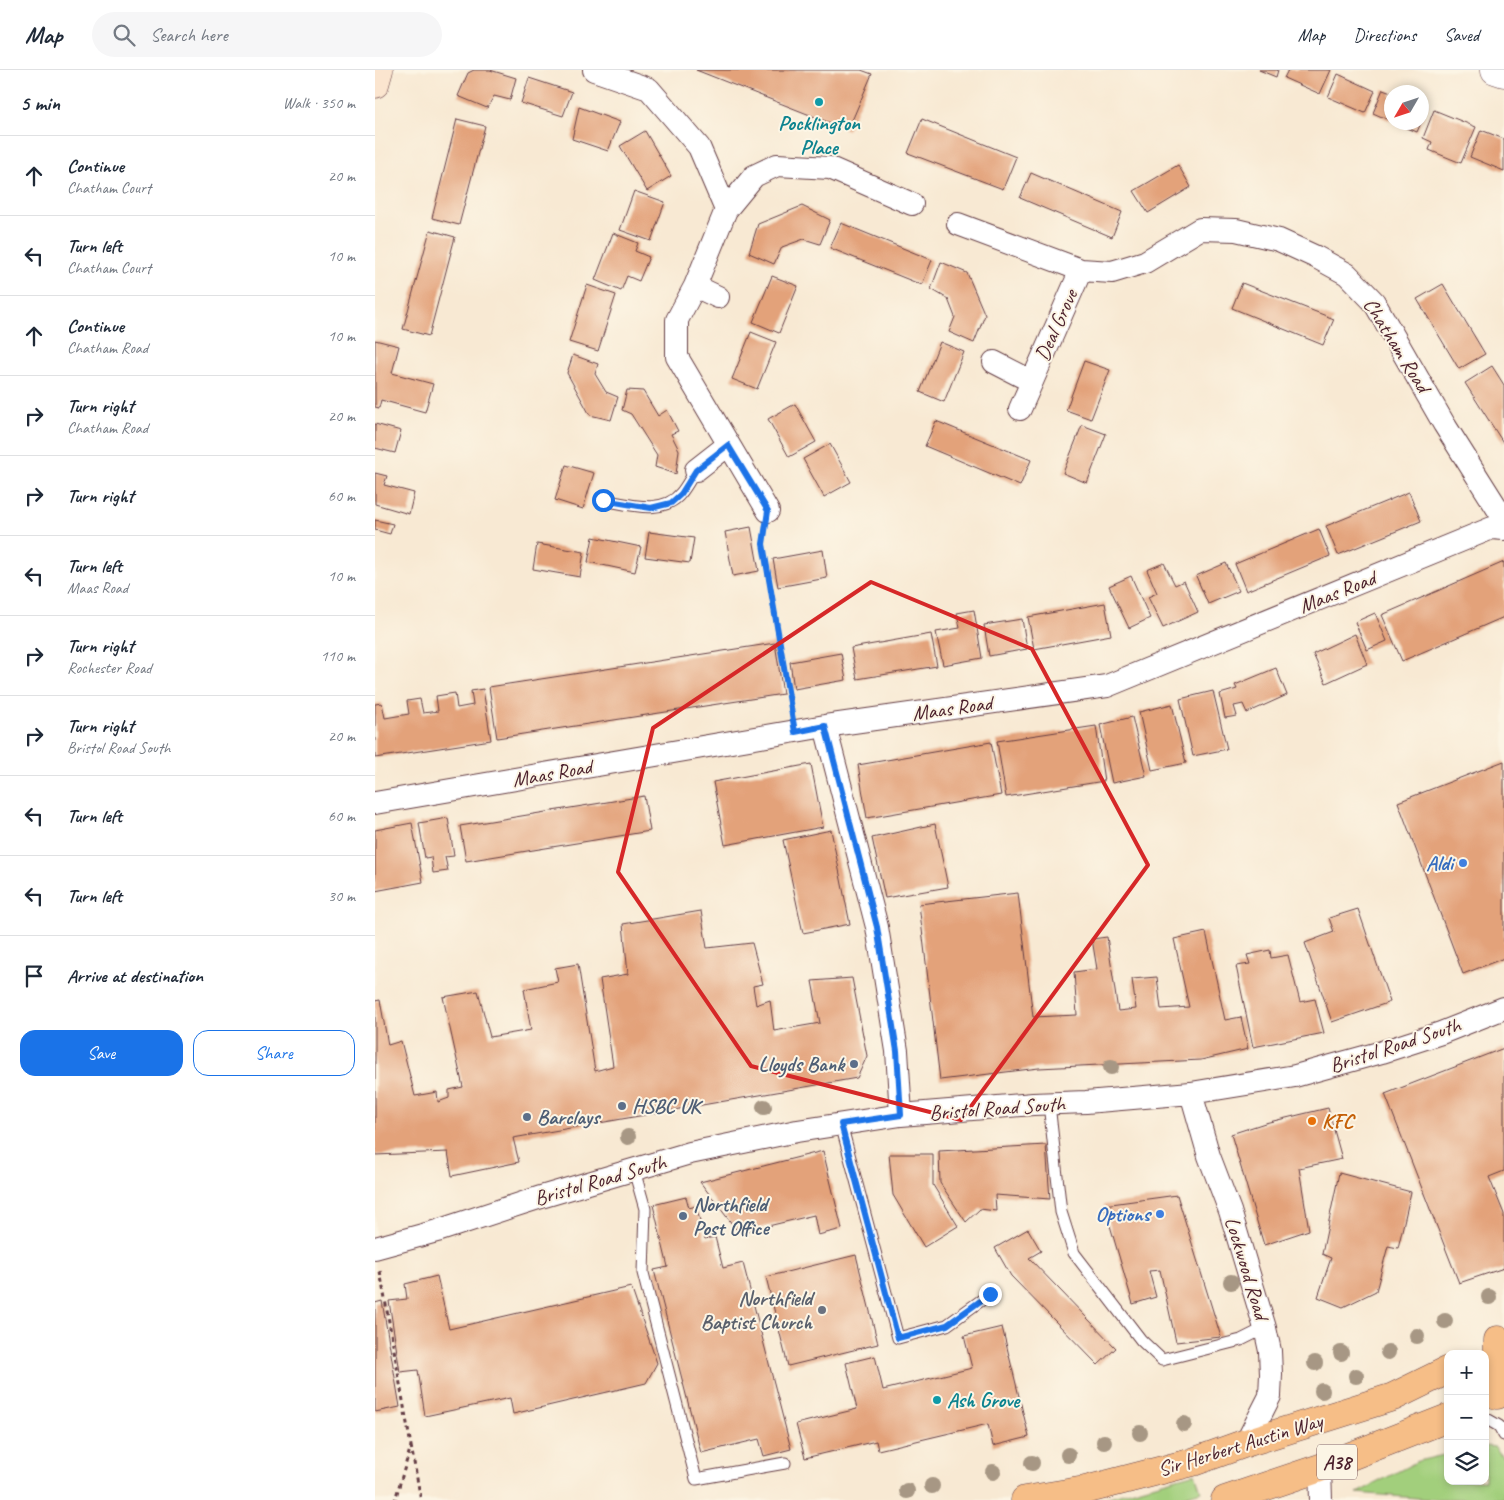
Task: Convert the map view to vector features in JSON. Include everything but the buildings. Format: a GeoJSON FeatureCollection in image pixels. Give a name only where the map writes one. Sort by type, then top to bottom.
{"type":"FeatureCollection","features":[{"type":"Feature","properties":{"kind":"highway"},"geometry":{"type":"LineString","coordinates":[[1493,1343],[1495,1390]]}},
{"type":"Feature","properties":{"kind":"highway","name":"Sir Herbert Austin Way"},"geometry":{"type":"LineString","coordinates":[[1025,1500],[1094,1488],[1193,1462],[1246,1443],[1393,1397],[1444,1372]]}},
{"type":"Feature","properties":{"kind":"highway"},"geometry":{"type":"LineString","coordinates":[[1301,1427],[1330,1429],[1357,1422],[1444,1387]]}},
{"type":"Feature","properties":{"kind":"highway","name":"Sir Herbert Austin Way"},"geometry":{"type":"LineString","coordinates":[[1225,1500],[1319,1468],[1444,1420]]}},
{"type":"Feature","properties":{"kind":"main road"},"geometry":{"type":"LineString","coordinates":[[375,84],[379,70]]}},
{"type":"Feature","properties":{"kind":"street"},"geometry":{"type":"LineString","coordinates":[[593,70],[649,89],[699,147],[726,210]]}},
{"type":"Feature","properties":{"kind":"street"},"geometry":{"type":"LineString","coordinates":[[1495,70],[1504,74]]}},
{"type":"Feature","properties":{"kind":"street"},"geometry":{"type":"LineString","coordinates":[[768,511],[677,357],[677,320],[695,286],[726,210],[754,176],[777,165],[830,168],[912,204]]}},
{"type":"Feature","properties":{"kind":"street","name":"Chatham Road"},"geometry":{"type":"LineString","coordinates":[[958,224],[1081,270],[1112,272],[1145,262],[1175,242],[1200,229],[1236,230],[1279,240],[1347,274],[1373,302],[1444,424],[1504,519]]}},
{"type":"Feature","properties":{"kind":"street","name":"Deal Grove"},"geometry":{"type":"LineString","coordinates":[[1020,409],[1081,270]]}},
{"type":"Feature","properties":{"kind":"street"},"geometry":{"type":"LineString","coordinates":[[695,286],[718,297]]}},
{"type":"Feature","properties":{"kind":"street","name":"Deal Grove"},"geometry":{"type":"LineString","coordinates":[[994,362],[1031,381]]}},
{"type":"Feature","properties":{"kind":"street"},"geometry":{"type":"LineString","coordinates":[[696,470],[728,445]]}},
{"type":"Feature","properties":{"kind":"street","name":"Maas Road"},"geometry":{"type":"LineString","coordinates":[[375,803],[825,726],[1107,686],[1492,528],[1504,529]]}},
{"type":"Feature","properties":{"kind":"street"},"geometry":{"type":"LineString","coordinates":[[825,726],[877,927],[897,1051],[901,1115]]}},
{"type":"Feature","properties":{"kind":"street","name":"Bristol Road South"},"geometry":{"type":"LineString","coordinates":[[375,1248],[690,1153],[797,1131],[901,1115],[1191,1093],[1295,1076],[1382,1052],[1441,1033],[1504,1008]]}},
{"type":"Feature","properties":{"kind":"street","name":"Lockwood Road"},"geometry":{"type":"LineString","coordinates":[[1191,1093],[1209,1156],[1230,1211],[1265,1328],[1270,1351],[1270,1396],[1246,1443]]}},
{"type":"Feature","properties":{"kind":"street"},"geometry":{"type":"LineString","coordinates":[[1319,1468],[1321,1500]]}},
{"type":"Feature","properties":{"kind":"lane"},"geometry":{"type":"LineString","coordinates":[[603,500],[651,508],[671,503],[681,494],[696,470]]}},
{"type":"Feature","properties":{"kind":"lane"},"geometry":{"type":"LineString","coordinates":[[1049,1104],[1061,1212],[1075,1253],[1141,1340],[1162,1360],[1241,1340],[1265,1328]]}},
{"type":"Feature","properties":{"kind":"lane"},"geometry":{"type":"LineString","coordinates":[[841,1124],[898,1338],[947,1325],[990,1294]]}},
{"type":"Feature","properties":{"kind":"lane"},"geometry":{"type":"LineString","coordinates":[[633,1170],[645,1209],[643,1273],[696,1480],[785,1463]]}},
{"type":"Feature","properties":{"kind":"lane"},"geometry":{"type":"LineString","coordinates":[[1495,1390],[1499,1426],[1504,1435]]}},
{"type":"Feature","properties":{"kind":"lane"},"geometry":{"type":"LineString","coordinates":[[1418,1431],[1444,1424]]}},
{"type":"Feature","properties":{"kind":"path"},"geometry":{"type":"LineString","coordinates":[[768,511],[763,544],[795,732]]}},
{"type":"Feature","properties":{"kind":"path"},"geometry":{"type":"LineString","coordinates":[[375,1248],[421,1500]]}},
{"type":"Feature","properties":{"kind":"path"},"geometry":{"type":"LineString","coordinates":[[395,1500],[411,1446]]}},
{"type":"Feature","properties":{"kind":"highlighted area"},"geometry":{"type":"Polygon","coordinates":[[[871,582],[1032,649],[1148,865],[961,1120],[751,1066],[618,872],[653,728],[871,582]]]}},
{"type":"Feature","properties":{"kind":"green space"},"geometry":{"type":"Polygon","coordinates":[[[1489,1446],[1495,1447],[1504,1459],[1504,1499],[1427,1499],[1357,1493],[1418,1461],[1444,1455],[1444,1485],[1489,1485],[1489,1446]]]}},
{"type":"Feature","properties":{"kind":"green space"},"geometry":{"type":"Polygon","coordinates":[[[1195,1473],[1201,1491],[1172,1500],[1098,1500],[1195,1473]]]}},
{"type":"Feature","properties":{"kind":"place","name":"Pocklington Place"},"geometry":{"type":"Point","coordinates":[819,102]}},
{"type":"Feature","properties":{"kind":"place","name":"Aldi"},"geometry":{"type":"Point","coordinates":[1463,863]}},
{"type":"Feature","properties":{"kind":"place","name":"Lloyds Bank"},"geometry":{"type":"Point","coordinates":[854,1064]}},
{"type":"Feature","properties":{"kind":"place","name":"HSBC UK"},"geometry":{"type":"Point","coordinates":[622,1106]}},
{"type":"Feature","properties":{"kind":"place","name":"Barclays"},"geometry":{"type":"Point","coordinates":[527,1117]}},
{"type":"Feature","properties":{"kind":"place","name":"KFC"},"geometry":{"type":"Point","coordinates":[1312,1121]}},
{"type":"Feature","properties":{"kind":"place","name":"Options"},"geometry":{"type":"Point","coordinates":[1160,1214]}},
{"type":"Feature","properties":{"kind":"place","name":"Northfield Post Office"},"geometry":{"type":"Point","coordinates":[683,1216]}},
{"type":"Feature","properties":{"kind":"place","name":"Northfield Baptist Church"},"geometry":{"type":"Point","coordinates":[822,1310]}},
{"type":"Feature","properties":{"kind":"place","name":"Ash Grove"},"geometry":{"type":"Point","coordinates":[937,1400]}},
{"type":"Feature","properties":{"kind":"route"},"geometry":{"type":"LineString","coordinates":[[603,500],[651,508],[671,503],[681,494],[696,470],[728,445],[768,511],[763,544],[795,732],[825,726],[877,927],[897,1051],[901,1115],[841,1124],[898,1338],[947,1325],[990,1294]]}}]}
